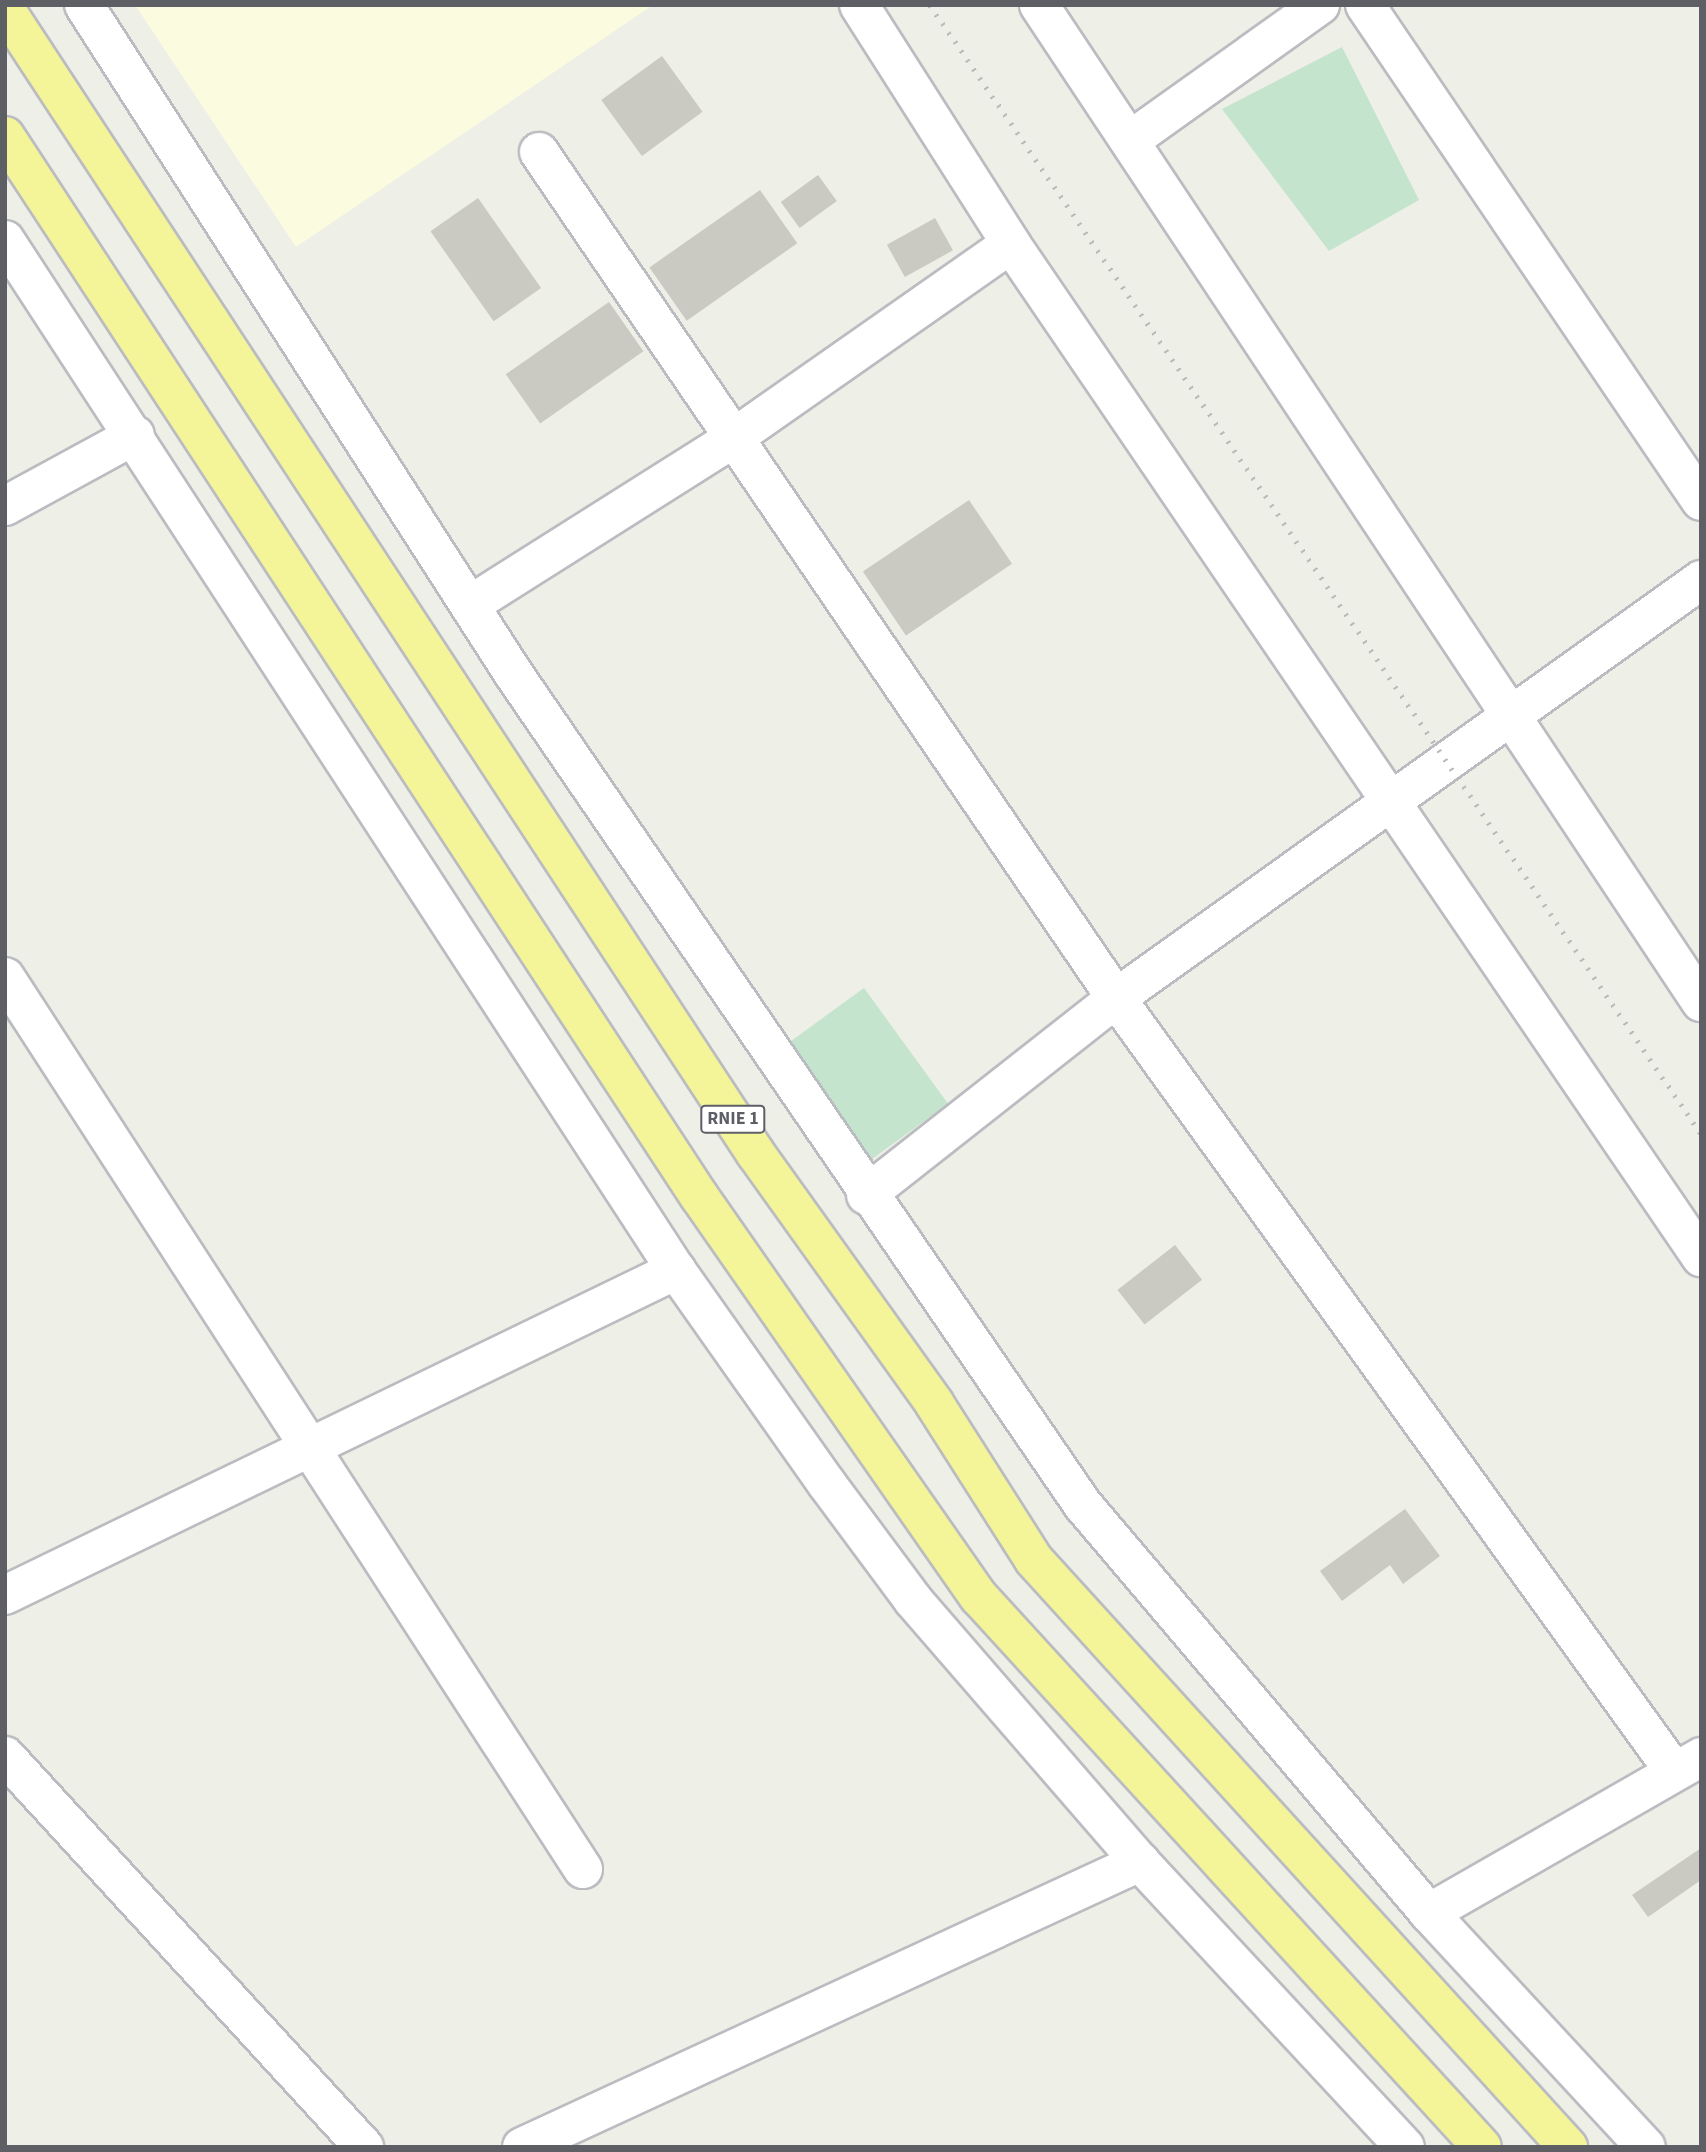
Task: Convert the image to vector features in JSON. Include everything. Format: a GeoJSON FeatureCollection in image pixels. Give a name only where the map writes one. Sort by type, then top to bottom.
{"type":"FeatureCollection","features":[{"type":"Feature","properties":{"kind":"highway","name":"RNIE 1"},"geometry":{"type":"LineString","coordinates":[[5,9],[756,1153],[934,1403],[1034,1560],[1568,2147]]}},
{"type":"Feature","properties":{"kind":"highway"},"geometry":{"type":"LineString","coordinates":[[5,136],[691,1184],[979,1597],[1482,2147]]}},
{"type":"Feature","properties":{"kind":"street"},"geometry":{"type":"LineString","coordinates":[[84,5],[473,603],[513,673],[866,1195],[1083,1505],[1429,1913],[1646,2147]]}},
{"type":"Feature","properties":{"kind":"street"},"geometry":{"type":"LineString","coordinates":[[859,5],[1010,244],[1392,798],[1701,1257]]}},
{"type":"Feature","properties":{"kind":"street"},"geometry":{"type":"LineString","coordinates":[[1039,5],[1132,139],[1509,715],[1701,1002]]}},
{"type":"Feature","properties":{"kind":"street"},"geometry":{"type":"LineString","coordinates":[[1132,139],[1320,5]]}},
{"type":"Feature","properties":{"kind":"street"},"geometry":{"type":"LineString","coordinates":[[1364,5],[1701,501]]}},
{"type":"Feature","properties":{"kind":"street"},"geometry":{"type":"LineString","coordinates":[[540,152],[732,439],[1116,998],[1688,1764],[1429,1913]]}},
{"type":"Feature","properties":{"kind":"street"},"geometry":{"type":"LineString","coordinates":[[5,240],[135,435],[676,1270],[914,1601],[1139,1862],[1405,2147]]}},
{"type":"Feature","properties":{"kind":"street"},"geometry":{"type":"LineString","coordinates":[[473,603],[732,439],[1010,244]]}},
{"type":"Feature","properties":{"kind":"street"},"geometry":{"type":"LineString","coordinates":[[5,506],[135,435]]}},
{"type":"Feature","properties":{"kind":"street"},"geometry":{"type":"LineString","coordinates":[[866,1195],[1116,998],[1392,798],[1701,580]]}},
{"type":"Feature","properties":{"kind":"street"},"geometry":{"type":"LineString","coordinates":[[5,977],[583,1869]]}},
{"type":"Feature","properties":{"kind":"street"},"geometry":{"type":"LineString","coordinates":[[5,1595],[676,1270]]}},
{"type":"Feature","properties":{"kind":"street"},"geometry":{"type":"LineString","coordinates":[[5,1756],[364,2147]]}},
{"type":"Feature","properties":{"kind":"street"},"geometry":{"type":"LineString","coordinates":[[522,2147],[1139,1862]]}},
{"type":"Feature","properties":{"kind":"shaded area"},"geometry":{"type":"Polygon","coordinates":[[[135,5],[653,5],[296,247],[135,5]]]}},
{"type":"Feature","properties":{"kind":"shaded area"},"geometry":{"type":"Polygon","coordinates":[[[1342,47],[1419,200],[1329,251],[1222,109],[1342,47]]]}},
{"type":"Feature","properties":{"kind":"shaded area"},"geometry":{"type":"Polygon","coordinates":[[[864,988],[948,1104],[868,1162],[784,1046],[864,988]]]}},
{"type":"Feature","properties":{"kind":"building"},"geometry":{"type":"Polygon","coordinates":[[[662,56],[703,112],[642,156],[601,100],[662,56]]]}},
{"type":"Feature","properties":{"kind":"building"},"geometry":{"type":"Polygon","coordinates":[[[818,175],[837,201],[800,228],[781,202],[818,175]]]}},
{"type":"Feature","properties":{"kind":"building"},"geometry":{"type":"Polygon","coordinates":[[[760,190],[797,243],[687,321],[649,267],[760,190]]]}},
{"type":"Feature","properties":{"kind":"building"},"geometry":{"type":"Polygon","coordinates":[[[478,198],[541,288],[494,321],[430,231],[478,198]]]}},
{"type":"Feature","properties":{"kind":"building"},"geometry":{"type":"Polygon","coordinates":[[[935,218],[953,250],[905,277],[887,245],[935,218]]]}},
{"type":"Feature","properties":{"kind":"building"},"geometry":{"type":"Polygon","coordinates":[[[609,302],[643,351],[540,423],[506,374],[609,302]]]}},
{"type":"Feature","properties":{"kind":"building"},"geometry":{"type":"Polygon","coordinates":[[[969,500],[1012,564],[906,635],[863,572],[969,500]]]}},
{"type":"Feature","properties":{"kind":"building"},"geometry":{"type":"Polygon","coordinates":[[[1175,1245],[1202,1280],[1145,1325],[1117,1290],[1175,1245]]]}},
{"type":"Feature","properties":{"kind":"building"},"geometry":{"type":"Polygon","coordinates":[[[1405,1509],[1440,1556],[1403,1584],[1390,1565],[1342,1601],[1320,1571],[1405,1509]]]}},
{"type":"Feature","properties":{"kind":"building"},"geometry":{"type":"Polygon","coordinates":[[[1701,1848],[1701,1880],[1648,1917],[1632,1895],[1701,1848]]]}},
{"type":"Feature","properties":{"kind":"railway"},"geometry":{"type":"LineString","coordinates":[[930,5],[1701,1134]]}}]}
